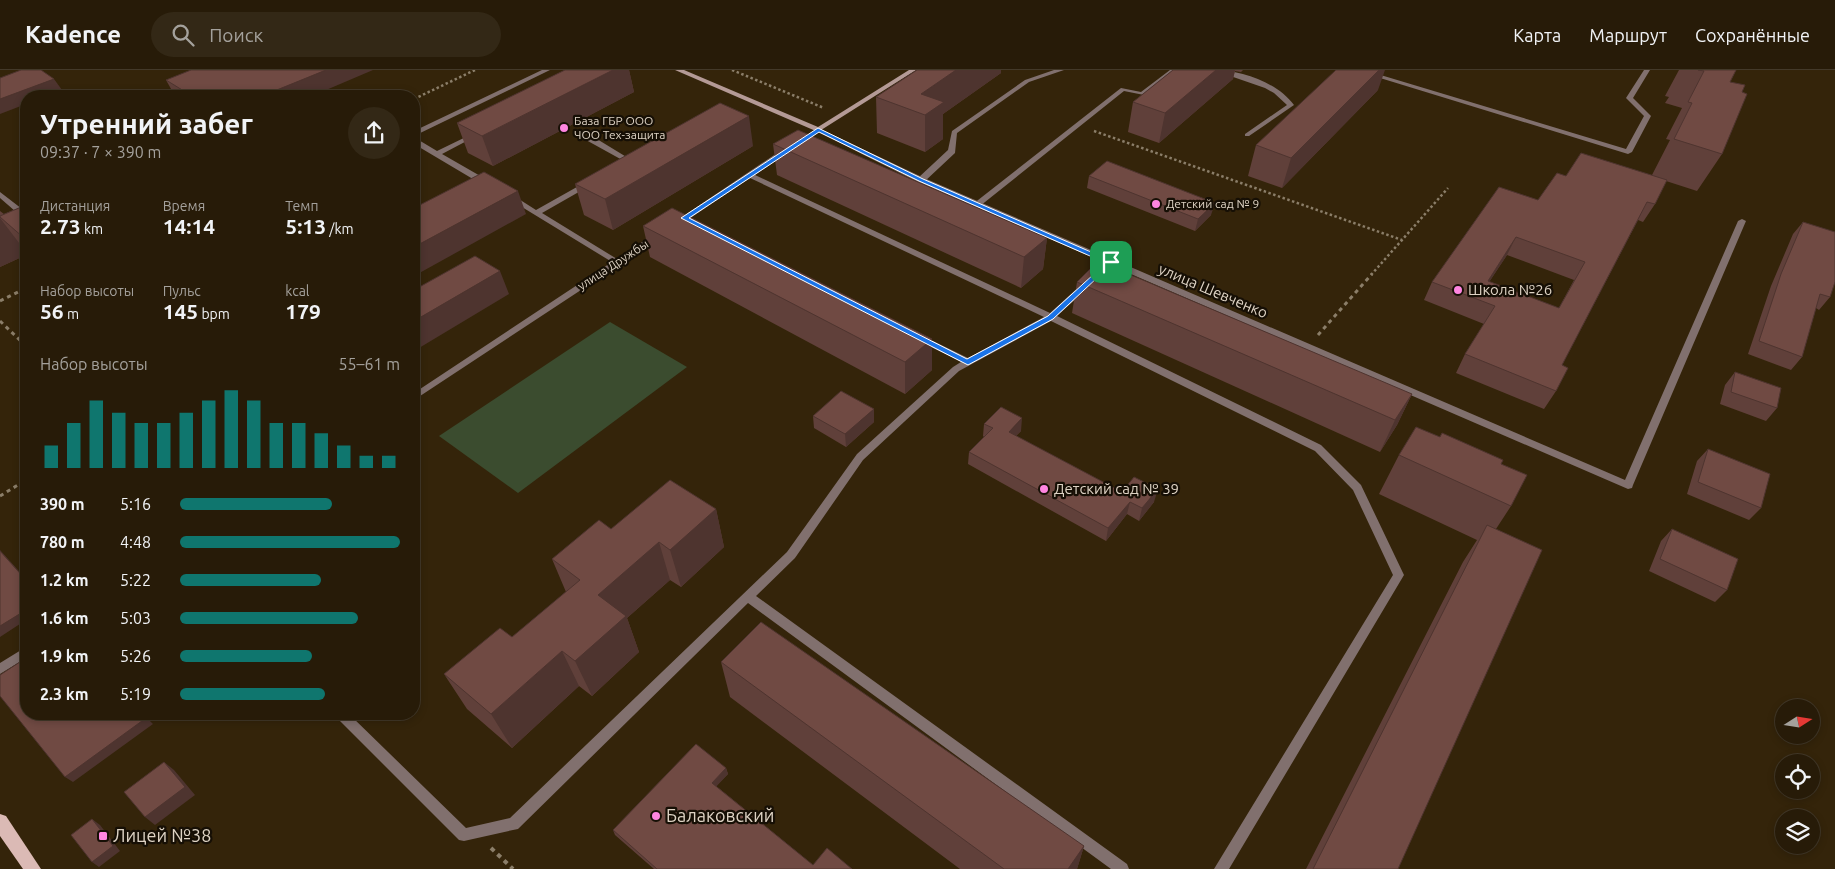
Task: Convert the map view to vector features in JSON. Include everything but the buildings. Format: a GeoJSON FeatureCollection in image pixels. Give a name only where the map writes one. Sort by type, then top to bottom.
{"type":"FeatureCollection","features":[{"type":"Feature","properties":{"kind":"main road"},"geometry":{"type":"LineString","coordinates":[[0,822],[33,869]]}},
{"type":"Feature","properties":{"kind":"street"},"geometry":{"type":"LineString","coordinates":[[420,131],[547,70]]}},
{"type":"Feature","properties":{"kind":"street","name":"улица Шевченко"},"geometry":{"type":"LineString","coordinates":[[678,70],[1108,265],[1308,347],[1628,485],[1742,221]]}},
{"type":"Feature","properties":{"kind":"street"},"geometry":{"type":"LineString","coordinates":[[815,132],[913,70]]}},
{"type":"Feature","properties":{"kind":"street"},"geometry":{"type":"LineString","coordinates":[[921,180],[952,151],[954,132],[1027,81],[1061,70]]}},
{"type":"Feature","properties":{"kind":"street"},"geometry":{"type":"LineString","coordinates":[[977,204],[1122,89],[1142,94],[1174,70]]}},
{"type":"Feature","properties":{"kind":"street"},"geometry":{"type":"LineString","coordinates":[[1216,70],[1263,84],[1286,98],[1291,106],[1247,136]]}},
{"type":"Feature","properties":{"kind":"street"},"geometry":{"type":"LineString","coordinates":[[1357,70],[1628,152],[1648,116],[1629,98],[1647,70]]}},
{"type":"Feature","properties":{"kind":"street"},"geometry":{"type":"LineString","coordinates":[[438,154],[480,132]]}},
{"type":"Feature","properties":{"kind":"street"},"geometry":{"type":"LineString","coordinates":[[589,138],[629,161],[612,170]]}},
{"type":"Feature","properties":{"kind":"street"},"geometry":{"type":"LineString","coordinates":[[420,144],[495,189]]}},
{"type":"Feature","properties":{"kind":"street"},"geometry":{"type":"LineString","coordinates":[[670,228],[796,145]]}},
{"type":"Feature","properties":{"kind":"street"},"geometry":{"type":"LineString","coordinates":[[750,175],[1051,318],[1318,448],[1357,488],[1399,575],[1221,869]]}},
{"type":"Feature","properties":{"kind":"street"},"geometry":{"type":"LineString","coordinates":[[536,213],[595,180]]}},
{"type":"Feature","properties":{"kind":"street"},"geometry":{"type":"LineString","coordinates":[[0,194],[20,211]]}},
{"type":"Feature","properties":{"kind":"street"},"geometry":{"type":"LineString","coordinates":[[503,194],[617,262]]}},
{"type":"Feature","properties":{"kind":"street"},"geometry":{"type":"LineString","coordinates":[[685,218],[694,223]]}},
{"type":"Feature","properties":{"kind":"street","name":"улица Дружбы"},"geometry":{"type":"LineString","coordinates":[[420,393],[662,233]]}},
{"type":"Feature","properties":{"kind":"street"},"geometry":{"type":"LineString","coordinates":[[347,720],[464,835],[512,824],[791,555],[860,457],[956,369],[1051,318],[1091,280]]}},
{"type":"Feature","properties":{"kind":"street"},"geometry":{"type":"LineString","coordinates":[[914,335],[968,362]]}},
{"type":"Feature","properties":{"kind":"street"},"geometry":{"type":"LineString","coordinates":[[748,597],[1122,869]]}},
{"type":"Feature","properties":{"kind":"street"},"geometry":{"type":"LineString","coordinates":[[0,669],[20,656]]}},
{"type":"Feature","properties":{"kind":"path"},"geometry":{"type":"LineString","coordinates":[[420,95],[475,70]]}},
{"type":"Feature","properties":{"kind":"path"},"geometry":{"type":"LineString","coordinates":[[732,70],[842,115]]}},
{"type":"Feature","properties":{"kind":"path"},"geometry":{"type":"LineString","coordinates":[[1077,125],[1402,240]]}},
{"type":"Feature","properties":{"kind":"path"},"geometry":{"type":"LineString","coordinates":[[1308,347],[1448,188]]}},
{"type":"Feature","properties":{"kind":"path"},"geometry":{"type":"LineString","coordinates":[[0,301],[20,291]]}},
{"type":"Feature","properties":{"kind":"path"},"geometry":{"type":"LineString","coordinates":[[0,321],[20,340]]}},
{"type":"Feature","properties":{"kind":"path"},"geometry":{"type":"LineString","coordinates":[[0,496],[20,484]]}},
{"type":"Feature","properties":{"kind":"path"},"geometry":{"type":"LineString","coordinates":[[476,833],[513,869]]}},
{"type":"Feature","properties":{"kind":"green space"},"geometry":{"type":"Polygon","coordinates":[[[610,322],[687,367],[518,493],[439,436],[610,322]]]}},
{"type":"Feature","properties":{"kind":"place","name":"База ГБР ООО ЧОО Тех-защита"},"geometry":{"type":"Point","coordinates":[564,128]}},
{"type":"Feature","properties":{"kind":"place","name":"Детский сад № 9"},"geometry":{"type":"Point","coordinates":[1156,204]}},
{"type":"Feature","properties":{"kind":"place","name":"Школа №26"},"geometry":{"type":"Point","coordinates":[1458,290]}},
{"type":"Feature","properties":{"kind":"place","name":"Детский сад № 39"},"geometry":{"type":"Point","coordinates":[1044,489]}},
{"type":"Feature","properties":{"kind":"place","name":"Балаковский"},"geometry":{"type":"Point","coordinates":[656,816]}},
{"type":"Feature","properties":{"kind":"place","name":"Лицей №38"},"geometry":{"type":"Point","coordinates":[103,836]}},
{"type":"Feature","properties":{"kind":"route"},"geometry":{"type":"LineString","coordinates":[[818,130],[921,180],[1111,262],[1051,318],[968,362],[685,218],[818,130]]}}]}
